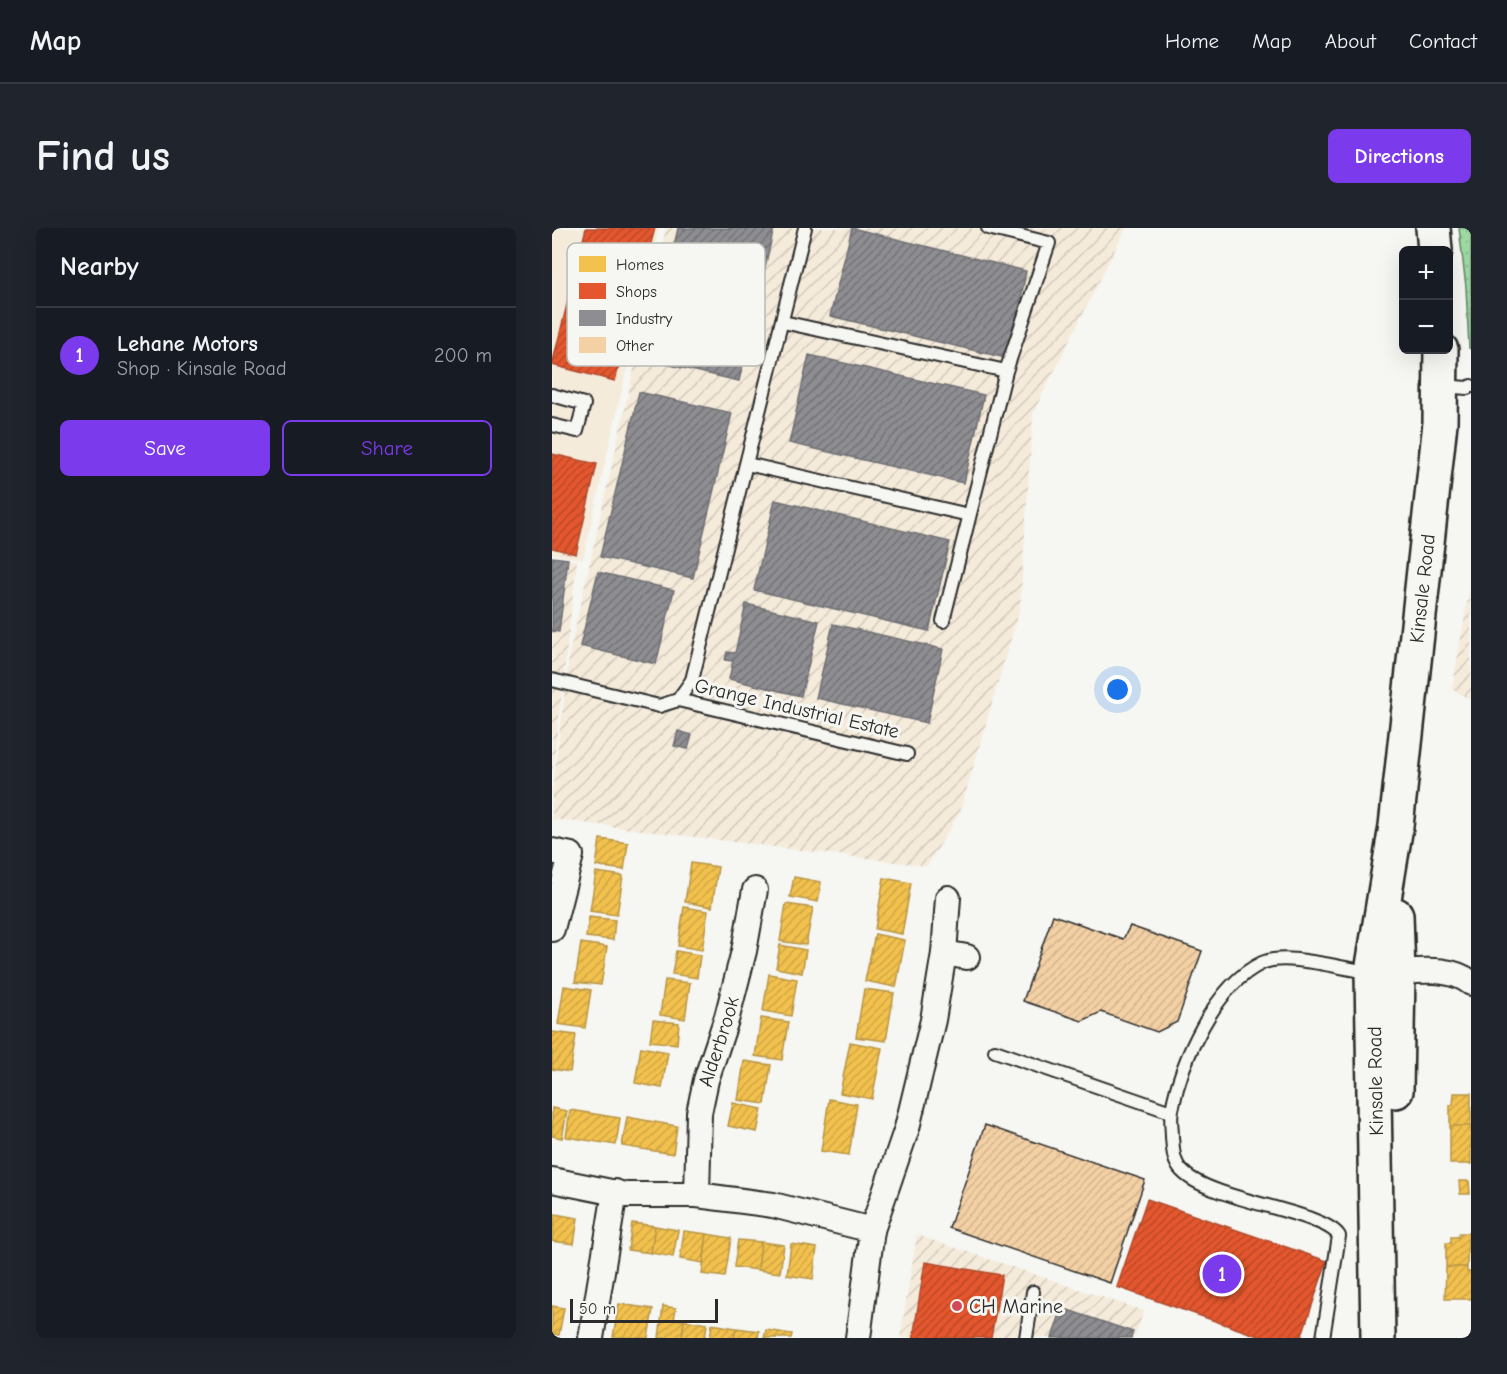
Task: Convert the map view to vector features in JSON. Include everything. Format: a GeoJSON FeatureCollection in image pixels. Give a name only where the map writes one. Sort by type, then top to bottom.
{"type":"FeatureCollection","features":[{"type":"Feature","properties":{"kind":"highway"},"geometry":{"type":"LineString","coordinates":[[1433,228],[1435,246]]}},
{"type":"Feature","properties":{"kind":"highway","name":"Kinsale Road"},"geometry":{"type":"LineString","coordinates":[[1378,1338],[1385,972],[1395,826],[1440,423],[1456,386],[1443,354]]}},
{"type":"Feature","properties":{"kind":"highway","name":"Kinsale Road"},"geometry":{"type":"LineString","coordinates":[[1385,972],[1396,1112],[1401,1338]]}},
{"type":"Feature","properties":{"kind":"street"},"geometry":{"type":"LineString","coordinates":[[552,851],[571,855],[552,929]]}},
{"type":"Feature","properties":{"kind":"street","name":"Alderbrook"},"geometry":{"type":"LineString","coordinates":[[697,1195],[699,1113],[706,1080],[727,1017],[744,951],[755,890]]}},
{"type":"Feature","properties":{"kind":"street"},"geometry":{"type":"LineString","coordinates":[[858,1338],[872,1230],[907,1128],[933,1020],[944,953],[948,898]]}},
{"type":"Feature","properties":{"kind":"street"},"geometry":{"type":"LineString","coordinates":[[944,953],[967,957]]}},
{"type":"Feature","properties":{"kind":"street"},"geometry":{"type":"LineString","coordinates":[[1385,972],[1439,972],[1454,974],[1471,983]]}},
{"type":"Feature","properties":{"kind":"street"},"geometry":{"type":"LineString","coordinates":[[552,1180],[626,1195],[697,1195],[773,1205],[872,1230]]}},
{"type":"Feature","properties":{"kind":"street"},"geometry":{"type":"LineString","coordinates":[[591,1338],[615,1192]]}},
{"type":"Feature","properties":{"kind":"lane","name":"Grange Industrial Estate"},"geometry":{"type":"LineString","coordinates":[[678,700],[692,680],[805,228]]}},
{"type":"Feature","properties":{"kind":"lane"},"geometry":{"type":"LineString","coordinates":[[943,621],[1006,371],[1049,243],[988,228]]}},
{"type":"Feature","properties":{"kind":"lane"},"geometry":{"type":"LineString","coordinates":[[783,321],[1006,371]]}},
{"type":"Feature","properties":{"kind":"lane"},"geometry":{"type":"LineString","coordinates":[[552,395],[584,404],[577,431],[552,425]]}},
{"type":"Feature","properties":{"kind":"lane"},"geometry":{"type":"LineString","coordinates":[[747,464],[969,515]]}},
{"type":"Feature","properties":{"kind":"lane","name":"Grange Industrial Estate"},"geometry":{"type":"LineString","coordinates":[[557,680],[659,706],[678,700],[907,754]]}},
{"type":"Feature","properties":{"kind":"lane"},"geometry":{"type":"LineString","coordinates":[[1323,1338],[1339,1236],[1335,1230],[1312,1220],[1197,1183],[1176,1163],[1171,1112],[1181,1074],[1196,1039],[1218,1002],[1239,979],[1263,962],[1293,958],[1347,970],[1385,972]]}},
{"type":"Feature","properties":{"kind":"lane"},"geometry":{"type":"LineString","coordinates":[[996,1051],[1171,1112]]}},
{"type":"Feature","properties":{"kind":"lane"},"geometry":{"type":"LineString","coordinates":[[1026,1338],[1033,1292]]}},
{"type":"Feature","properties":{"kind":"shaded area"},"geometry":{"type":"Polygon","coordinates":[[[552,228],[659,228],[656,243],[567,243],[567,366],[627,366],[583,559],[552,554],[552,228]]]}},
{"type":"Feature","properties":{"kind":"shaded area"},"geometry":{"type":"Polygon","coordinates":[[[666,228],[1126,228],[1033,413],[1020,608],[960,812],[927,866],[552,819],[552,792],[570,650],[635,366],[765,366],[765,243],[663,243],[666,228]]]}},
{"type":"Feature","properties":{"kind":"shaded area"},"geometry":{"type":"Polygon","coordinates":[[[552,557],[577,561],[552,777],[552,557]]]}},
{"type":"Feature","properties":{"kind":"shaded area"},"geometry":{"type":"Polygon","coordinates":[[[1471,581],[1471,700],[1452,689],[1471,581]]]}},
{"type":"Feature","properties":{"kind":"shaded area"},"geometry":{"type":"Polygon","coordinates":[[[917,1235],[1144,1311],[1134,1338],[900,1338],[917,1235]]]}},
{"type":"Feature","properties":{"kind":"green space"},"geometry":{"type":"Polygon","coordinates":[[[1459,228],[1471,228],[1471,349],[1469,348],[1466,287],[1459,228]]]}},
{"type":"Feature","properties":{"kind":"building: Homes"},"geometry":{"type":"Polygon","coordinates":[[[600,839],[628,843],[624,870],[596,866],[600,839]]]}},
{"type":"Feature","properties":{"kind":"building: Homes"},"geometry":{"type":"Polygon","coordinates":[[[691,863],[718,867],[712,907],[685,902],[691,863]]]}},
{"type":"Feature","properties":{"kind":"building: Homes"},"geometry":{"type":"Polygon","coordinates":[[[596,872],[623,876],[617,915],[590,911],[596,872]]]}},
{"type":"Feature","properties":{"kind":"building: Homes"},"geometry":{"type":"Polygon","coordinates":[[[794,877],[821,882],[818,902],[790,897],[794,877]]]}},
{"type":"Feature","properties":{"kind":"building: Homes"},"geometry":{"type":"Polygon","coordinates":[[[884,878],[911,883],[902,934],[875,929],[884,878]]]}},
{"type":"Feature","properties":{"kind":"building: Homes"},"geometry":{"type":"Polygon","coordinates":[[[786,904],[813,908],[806,945],[780,941],[786,904]]]}},
{"type":"Feature","properties":{"kind":"building: Homes"},"geometry":{"type":"Polygon","coordinates":[[[684,907],[708,911],[702,950],[678,946],[684,907]]]}},
{"type":"Feature","properties":{"kind":"building: Homes"},"geometry":{"type":"Polygon","coordinates":[[[589,917],[615,920],[613,940],[586,937],[589,917]]]}},
{"type":"Feature","properties":{"kind":"building: Homes"},"geometry":{"type":"Polygon","coordinates":[[[875,934],[905,940],[896,987],[865,981],[875,934]]]}},
{"type":"Feature","properties":{"kind":"building: Homes"},"geometry":{"type":"Polygon","coordinates":[[[581,943],[607,947],[601,985],[575,982],[581,943]]]}},
{"type":"Feature","properties":{"kind":"building: Homes"},"geometry":{"type":"Polygon","coordinates":[[[780,945],[806,950],[802,973],[776,968],[780,945]]]}},
{"type":"Feature","properties":{"kind":"building: Homes"},"geometry":{"type":"Polygon","coordinates":[[[676,951],[700,955],[697,978],[672,974],[676,951]]]}},
{"type":"Feature","properties":{"kind":"building: Homes"},"geometry":{"type":"Polygon","coordinates":[[[769,974],[797,979],[791,1016],[763,1011],[769,974]]]}},
{"type":"Feature","properties":{"kind":"building: Homes"},"geometry":{"type":"Polygon","coordinates":[[[665,980],[690,983],[685,1019],[660,1015],[665,980]]]}},
{"type":"Feature","properties":{"kind":"building: Homes"},"geometry":{"type":"Polygon","coordinates":[[[564,986],[591,990],[585,1028],[558,1024],[564,986]]]}},
{"type":"Feature","properties":{"kind":"building: Homes"},"geometry":{"type":"Polygon","coordinates":[[[864,989],[894,993],[886,1041],[856,1037],[864,989]]]}},
{"type":"Feature","properties":{"kind":"building: Homes"},"geometry":{"type":"Polygon","coordinates":[[[761,1018],[788,1022],[782,1060],[755,1056],[761,1018]]]}},
{"type":"Feature","properties":{"kind":"building: Homes"},"geometry":{"type":"Polygon","coordinates":[[[653,1020],[679,1023],[677,1044],[650,1041],[653,1020]]]}},
{"type":"Feature","properties":{"kind":"building: Homes"},"geometry":{"type":"Polygon","coordinates":[[[552,1032],[576,1035],[570,1072],[552,1069],[552,1032]]]}},
{"type":"Feature","properties":{"kind":"building: Homes"},"geometry":{"type":"Polygon","coordinates":[[[850,1042],[882,1048],[872,1099],[840,1093],[850,1042]]]}},
{"type":"Feature","properties":{"kind":"building: Homes"},"geometry":{"type":"Polygon","coordinates":[[[641,1047],[668,1052],[662,1088],[635,1083],[641,1047]]]}},
{"type":"Feature","properties":{"kind":"building: Homes"},"geometry":{"type":"Polygon","coordinates":[[[744,1061],[771,1065],[765,1104],[738,1100],[744,1061]]]}},
{"type":"Feature","properties":{"kind":"building: Homes"},"geometry":{"type":"Polygon","coordinates":[[[1454,1093],[1471,1093],[1471,1126],[1450,1126],[1450,1105],[1453,1105],[1454,1093]]]}},
{"type":"Feature","properties":{"kind":"building: Homes"},"geometry":{"type":"Polygon","coordinates":[[[829,1099],[857,1104],[849,1155],[821,1151],[829,1099]]]}},
{"type":"Feature","properties":{"kind":"building: Homes"},"geometry":{"type":"Polygon","coordinates":[[[733,1103],[762,1109],[757,1132],[728,1126],[733,1103]]]}},
{"type":"Feature","properties":{"kind":"building: Homes"},"geometry":{"type":"Polygon","coordinates":[[[552,1108],[567,1111],[562,1138],[552,1136],[552,1108]]]}},
{"type":"Feature","properties":{"kind":"building: Homes"},"geometry":{"type":"Polygon","coordinates":[[[570,1110],[620,1118],[616,1145],[566,1137],[570,1110]]]}},
{"type":"Feature","properties":{"kind":"building: Homes"},"geometry":{"type":"Polygon","coordinates":[[[627,1117],[677,1126],[673,1154],[622,1146],[627,1117]]]}},
{"type":"Feature","properties":{"kind":"building: Homes"},"geometry":{"type":"Polygon","coordinates":[[[1450,1126],[1471,1126],[1471,1164],[1450,1164],[1450,1126]]]}},
{"type":"Feature","properties":{"kind":"building: Homes"},"geometry":{"type":"Polygon","coordinates":[[[1459,1181],[1469,1181],[1470,1194],[1460,1194],[1459,1181]]]}},
{"type":"Feature","properties":{"kind":"building: Homes"},"geometry":{"type":"Polygon","coordinates":[[[555,1214],[578,1218],[574,1244],[552,1241],[555,1214]]]}},
{"type":"Feature","properties":{"kind":"building: Homes"},"geometry":{"type":"Polygon","coordinates":[[[632,1223],[655,1226],[651,1253],[628,1250],[632,1223]]]}},
{"type":"Feature","properties":{"kind":"building: Homes"},"geometry":{"type":"Polygon","coordinates":[[[655,1226],[678,1230],[673,1257],[651,1253],[655,1226]]]}},
{"type":"Feature","properties":{"kind":"building: Homes"},"geometry":{"type":"Polygon","coordinates":[[[684,1231],[707,1234],[703,1263],[680,1259],[684,1231]]]}},
{"type":"Feature","properties":{"kind":"building: Homes"},"geometry":{"type":"Polygon","coordinates":[[[1459,1233],[1468,1233],[1467,1267],[1446,1267],[1446,1243],[1451,1243],[1451,1237],[1458,1237],[1459,1233]]]}},
{"type":"Feature","properties":{"kind":"building: Homes"},"geometry":{"type":"Polygon","coordinates":[[[707,1234],[731,1238],[725,1277],[702,1274],[707,1234]]]}},
{"type":"Feature","properties":{"kind":"building: Homes"},"geometry":{"type":"Polygon","coordinates":[[[738,1240],[761,1242],[758,1270],[734,1267],[738,1240]]]}},
{"type":"Feature","properties":{"kind":"building: Homes"},"geometry":{"type":"Polygon","coordinates":[[[761,1242],[784,1245],[780,1273],[758,1270],[761,1242]]]}},
{"type":"Feature","properties":{"kind":"building: Homes"},"geometry":{"type":"Polygon","coordinates":[[[791,1244],[817,1248],[813,1279],[787,1275],[791,1244]]]}},
{"type":"Feature","properties":{"kind":"building: Homes"},"geometry":{"type":"Polygon","coordinates":[[[1446,1267],[1467,1267],[1467,1272],[1471,1272],[1471,1299],[1445,1299],[1446,1267]]]}},
{"type":"Feature","properties":{"kind":"building: Homes"},"geometry":{"type":"Polygon","coordinates":[[[619,1304],[653,1309],[648,1338],[613,1337],[619,1304]]]}},
{"type":"Feature","properties":{"kind":"building: Homes"},"geometry":{"type":"Polygon","coordinates":[[[552,1306],[564,1308],[559,1335],[552,1334],[552,1306]]]}},
{"type":"Feature","properties":{"kind":"building: Homes"},"geometry":{"type":"Polygon","coordinates":[[[663,1306],[676,1308],[674,1319],[684,1320],[682,1338],[659,1338],[663,1306]]]}},
{"type":"Feature","properties":{"kind":"building: Homes"},"geometry":{"type":"Polygon","coordinates":[[[684,1320],[707,1324],[705,1338],[682,1338],[684,1320]]]}},
{"type":"Feature","properties":{"kind":"building: Homes"},"geometry":{"type":"Polygon","coordinates":[[[712,1324],[736,1328],[734,1338],[710,1338],[712,1324]]]}},
{"type":"Feature","properties":{"kind":"building: Homes"},"geometry":{"type":"Polygon","coordinates":[[[736,1328],[759,1331],[758,1338],[734,1338],[736,1328]]]}},
{"type":"Feature","properties":{"kind":"building: Homes"},"geometry":{"type":"Polygon","coordinates":[[[766,1330],[792,1334],[791,1338],[764,1338],[766,1330]]]}},
{"type":"Feature","properties":{"kind":"building: Shops"},"geometry":{"type":"Polygon","coordinates":[[[586,228],[655,228],[651,243],[582,243],[586,228]]]}},
{"type":"Feature","properties":{"kind":"building: Shops"},"geometry":{"type":"Polygon","coordinates":[[[567,305],[567,366],[619,366],[615,381],[552,365],[567,305]]]}},
{"type":"Feature","properties":{"kind":"building: Shops"},"geometry":{"type":"Polygon","coordinates":[[[552,454],[597,464],[576,554],[552,548],[552,454]]]}},
{"type":"Feature","properties":{"kind":"building: Shops"},"geometry":{"type":"Polygon","coordinates":[[[1147,1199],[1327,1261],[1301,1338],[1264,1338],[1117,1287],[1147,1199]]]}},
{"type":"Feature","properties":{"kind":"building: Shops","name":"CH Marine"},"geometry":{"type":"Polygon","coordinates":[[[925,1262],[1002,1275],[991,1338],[913,1338],[925,1262]]]}},
{"type":"Feature","properties":{"kind":"building: Industry"},"geometry":{"type":"Polygon","coordinates":[[[678,228],[774,228],[765,267],[765,243],[675,243],[678,228]]]}},
{"type":"Feature","properties":{"kind":"building: Industry"},"geometry":{"type":"Polygon","coordinates":[[[852,228],[1026,271],[1010,359],[830,316],[852,228]]]}},
{"type":"Feature","properties":{"kind":"building: Industry"},"geometry":{"type":"Polygon","coordinates":[[[809,355],[984,395],[964,483],[789,443],[809,355]]]}},
{"type":"Feature","properties":{"kind":"building: Industry"},"geometry":{"type":"Polygon","coordinates":[[[674,366],[742,366],[739,381],[674,366]]]}},
{"type":"Feature","properties":{"kind":"building: Industry"},"geometry":{"type":"Polygon","coordinates":[[[639,392],[732,413],[693,578],[600,557],[639,392]]]}},
{"type":"Feature","properties":{"kind":"building: Industry"},"geometry":{"type":"Polygon","coordinates":[[[775,500],[950,542],[929,631],[754,590],[775,500]]]}},
{"type":"Feature","properties":{"kind":"building: Industry"},"geometry":{"type":"Polygon","coordinates":[[[552,557],[568,559],[559,632],[552,631],[552,557]]]}},
{"type":"Feature","properties":{"kind":"building: Industry"},"geometry":{"type":"Polygon","coordinates":[[[598,572],[674,590],[656,664],[580,646],[598,572]]]}},
{"type":"Feature","properties":{"kind":"building: Industry"},"geometry":{"type":"Polygon","coordinates":[[[746,604],[819,621],[801,696],[729,679],[733,661],[725,660],[727,652],[735,653],[746,604]]]}},
{"type":"Feature","properties":{"kind":"building: Industry"},"geometry":{"type":"Polygon","coordinates":[[[833,624],[943,649],[927,723],[816,698],[833,624]]]}},
{"type":"Feature","properties":{"kind":"building: Industry"},"geometry":{"type":"Polygon","coordinates":[[[678,731],[692,735],[688,749],[674,746],[678,731]]]}},
{"type":"Feature","properties":{"kind":"building: Industry"},"geometry":{"type":"Polygon","coordinates":[[[1062,1308],[1133,1332],[1131,1338],[1052,1338],[1062,1308]]]}},
{"type":"Feature","properties":{"kind":"building: Other"},"geometry":{"type":"Polygon","coordinates":[[[1053,915],[1123,939],[1130,926],[1202,951],[1177,1022],[1157,1032],[1101,1012],[1082,1021],[1023,1001],[1053,915]]]}},
{"type":"Feature","properties":{"kind":"building: Other"},"geometry":{"type":"Polygon","coordinates":[[[985,1125],[1145,1180],[1110,1283],[949,1228],[985,1125]]]}},
{"type":"Feature","properties":{"kind":"place","name":"Lehane Motors"},"geometry":{"type":"Point","coordinates":[1222,1274]}},
{"type":"Feature","properties":{"kind":"place","name":"CH Marine"},"geometry":{"type":"Point","coordinates":[957,1306]}}]}
